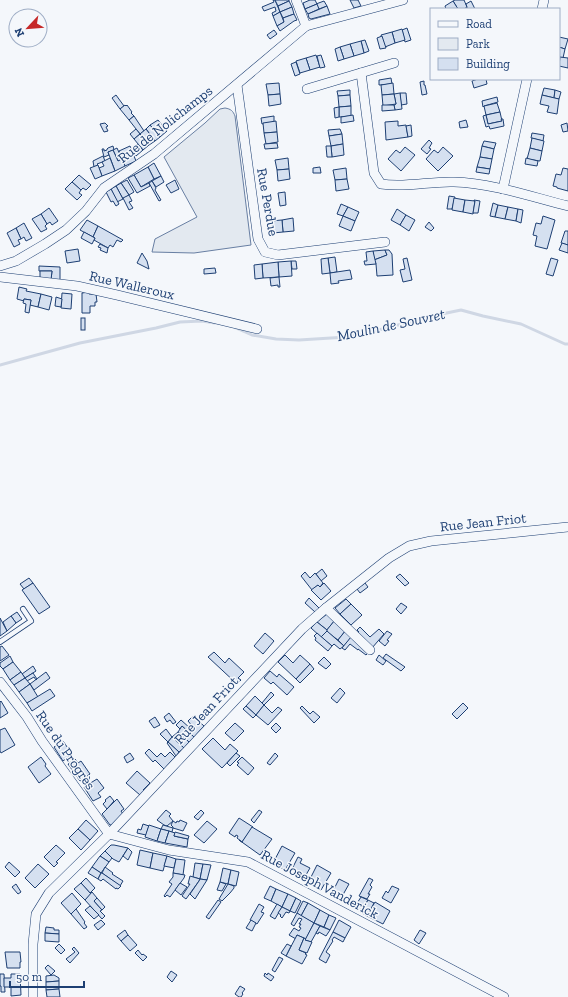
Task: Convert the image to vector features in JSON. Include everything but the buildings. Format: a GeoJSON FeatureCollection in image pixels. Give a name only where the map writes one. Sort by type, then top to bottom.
{"type":"FeatureCollection","features":[{"type":"Feature","properties":{"kind":"street"},"geometry":{"type":"LineString","coordinates":[[296,0],[306,26],[403,0]]}},
{"type":"Feature","properties":{"kind":"street","name":"Rue de Nolichamps"},"geometry":{"type":"LineString","coordinates":[[0,266],[16,261],[66,230],[86,211],[104,188],[154,154],[306,26]]}},
{"type":"Feature","properties":{"kind":"street"},"geometry":{"type":"LineString","coordinates":[[307,89],[394,63]]}},
{"type":"Feature","properties":{"kind":"street"},"geometry":{"type":"LineString","coordinates":[[361,73],[374,173],[381,184],[393,186],[454,182],[472,183],[503,189],[568,206]]}},
{"type":"Feature","properties":{"kind":"street"},"geometry":{"type":"LineString","coordinates":[[503,189],[527,80]]}},
{"type":"Feature","properties":{"kind":"street","name":"Rue Perdue"},"geometry":{"type":"LineString","coordinates":[[237,85],[258,239],[265,252],[278,255],[385,242]]}},
{"type":"Feature","properties":{"kind":"street","name":"Rue Walleroux"},"geometry":{"type":"LineString","coordinates":[[0,277],[77,286],[97,290],[257,329]]}},
{"type":"Feature","properties":{"kind":"street","name":"Rue Jean Friot"},"geometry":{"type":"LineString","coordinates":[[33,997],[32,944],[36,914],[49,893],[109,834],[302,629],[389,558],[409,546],[431,541],[568,527]]}},
{"type":"Feature","properties":{"kind":"street"},"geometry":{"type":"LineString","coordinates":[[326,608],[370,650]]}},
{"type":"Feature","properties":{"kind":"street","name":"Rue du Progrès"},"geometry":{"type":"LineString","coordinates":[[0,682],[27,717],[42,741],[109,834]]}},
{"type":"Feature","properties":{"kind":"street","name":"Rue Joseph Vanderick"},"geometry":{"type":"LineString","coordinates":[[109,834],[169,850],[248,862],[504,997]]}},
{"type":"Feature","properties":{"kind":"lane"},"geometry":{"type":"LineString","coordinates":[[0,642],[31,621],[23,609]]}},
{"type":"Feature","properties":{"kind":"green space"},"geometry":{"type":"Polygon","coordinates":[[[225,108],[232,110],[235,116],[251,245],[194,253],[152,252],[155,239],[197,217],[164,157],[220,109],[225,108]]]}},
{"type":"Feature","properties":{"kind":"waterway","name":"Moulin de Souvret"},"geometry":{"type":"LineString","coordinates":[[236,328],[252,335],[276,339],[299,340],[347,337],[461,310],[521,324],[568,344]]}},
{"type":"Feature","properties":{"kind":"waterway","name":"Moulin de Souvret"},"geometry":{"type":"LineString","coordinates":[[0,365],[80,343],[180,322],[202,321],[215,323]]}}]}
